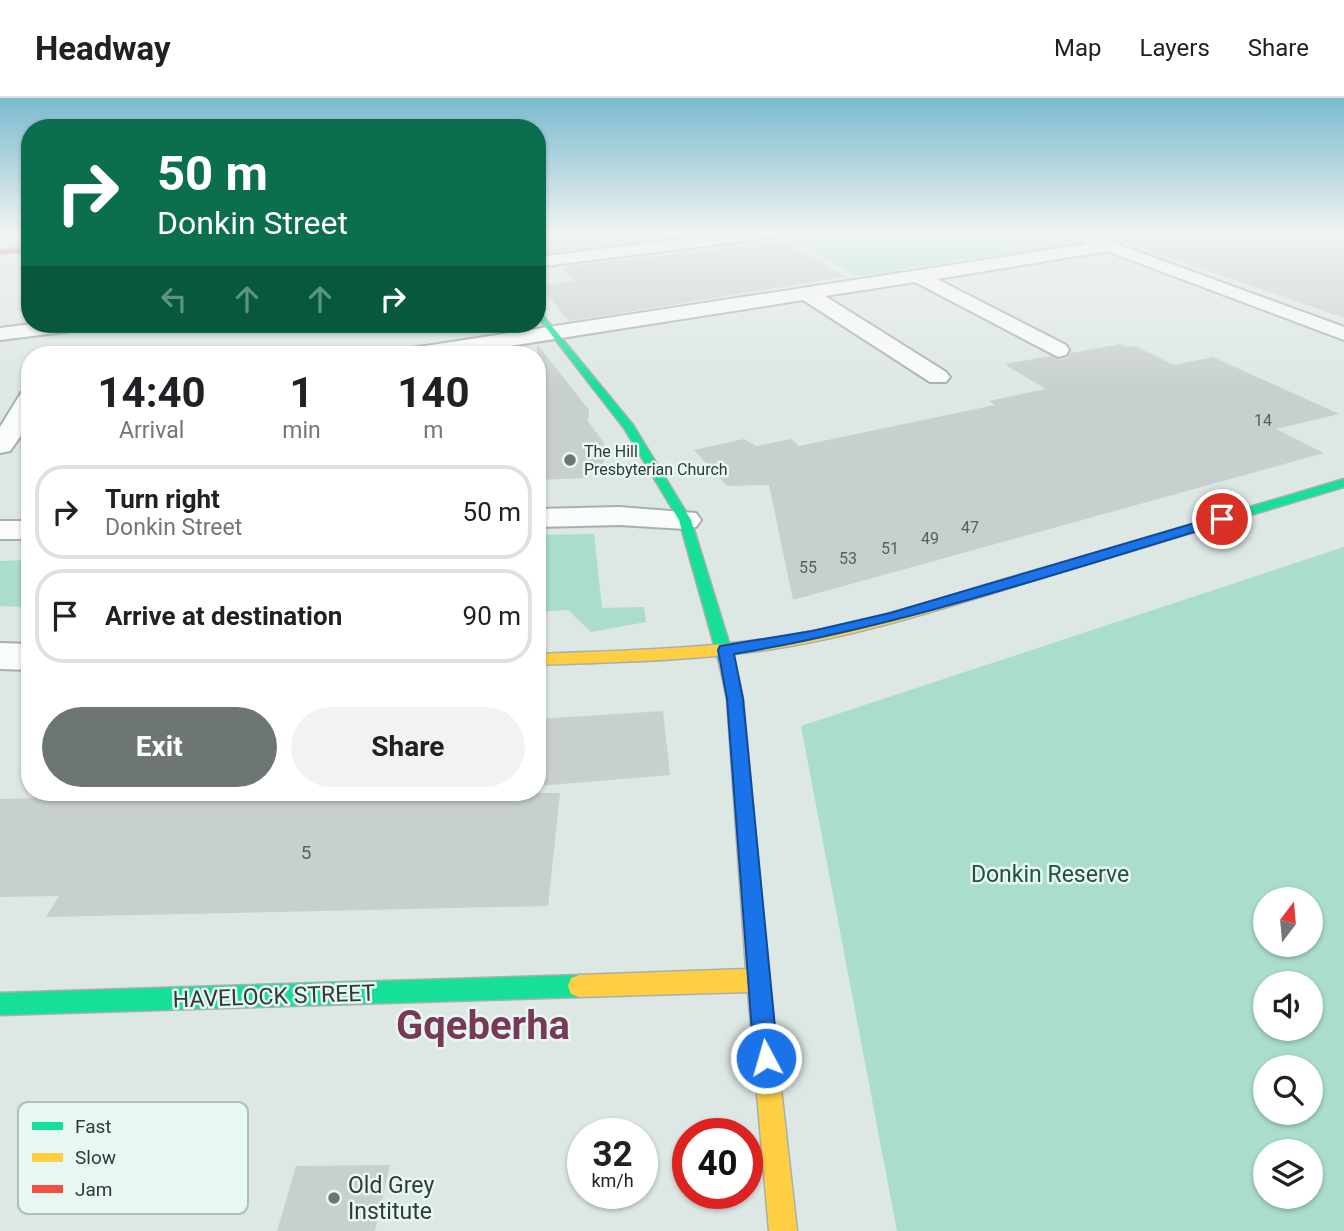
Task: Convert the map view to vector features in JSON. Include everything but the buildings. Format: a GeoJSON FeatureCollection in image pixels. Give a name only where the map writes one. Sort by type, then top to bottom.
{"type":"FeatureCollection","features":[{"type":"Feature","properties":{"kind":"street"},"geometry":{"type":"LineString","coordinates":[[470,346],[862,284]]}},
{"type":"Feature","properties":{"kind":"street"},"geometry":{"type":"LineString","coordinates":[[933,284],[1058,350]]}},
{"type":"Feature","properties":{"kind":"street"},"geometry":{"type":"LineString","coordinates":[[1211,284],[1344,334]]}},
{"type":"Feature","properties":{"kind":"street"},"geometry":{"type":"LineString","coordinates":[[806,293],[938,377]]}},
{"type":"Feature","properties":{"kind":"street"},"geometry":{"type":"LineString","coordinates":[[546,322],[629,426],[685,520],[725,650],[735,699],[758,980],[783,1231]]}},
{"type":"Feature","properties":{"kind":"street"},"geometry":{"type":"LineString","coordinates":[[0,334],[44,337],[55,333]]}},
{"type":"Feature","properties":{"kind":"street"},"geometry":{"type":"LineString","coordinates":[[0,445],[20,413]]}},
{"type":"Feature","properties":{"kind":"street"},"geometry":{"type":"LineString","coordinates":[[546,660],[725,650],[812,636],[891,618],[1344,483]]}},
{"type":"Feature","properties":{"kind":"street"},"geometry":{"type":"LineString","coordinates":[[546,518],[620,516],[685,520]]}},
{"type":"Feature","properties":{"kind":"street"},"geometry":{"type":"LineString","coordinates":[[0,530],[21,530]]}},
{"type":"Feature","properties":{"kind":"street"},"geometry":{"type":"LineString","coordinates":[[0,656],[21,657]]}},
{"type":"Feature","properties":{"kind":"street","name":"HAVELOCK STREET"},"geometry":{"type":"LineString","coordinates":[[0,1004],[758,980]]}},
{"type":"Feature","properties":{"kind":"green space"},"geometry":{"type":"Polygon","coordinates":[[[594,534],[602,608],[644,607],[646,622],[591,632],[568,610],[546,611],[546,535],[594,534]]]}},
{"type":"Feature","properties":{"kind":"green space","name":"Donkin Reserve"},"geometry":{"type":"Polygon","coordinates":[[[1344,547],[1344,1231],[897,1231],[801,726],[1344,547]]]}},
{"type":"Feature","properties":{"kind":"green space"},"geometry":{"type":"Polygon","coordinates":[[[21,560],[21,607],[0,606],[0,561],[21,560]]]}},
{"type":"Feature","properties":{"kind":"traffic: fast"},"geometry":{"type":"LineString","coordinates":[[546,321],[629,427],[685,520],[727,662]]}},
{"type":"Feature","properties":{"kind":"traffic: fast"},"geometry":{"type":"LineString","coordinates":[[1066,566],[1344,483]]}},
{"type":"Feature","properties":{"kind":"traffic: fast"},"geometry":{"type":"LineString","coordinates":[[0,1004],[579,986]]}},
{"type":"Feature","properties":{"kind":"traffic: slow"},"geometry":{"type":"LineString","coordinates":[[546,660],[677,654],[768,645],[897,616],[1066,566]]}},
{"type":"Feature","properties":{"kind":"traffic: slow"},"geometry":{"type":"LineString","coordinates":[[727,662],[735,699],[758,980],[783,1231]]}},
{"type":"Feature","properties":{"kind":"traffic: slow"},"geometry":{"type":"LineString","coordinates":[[579,986],[758,980]]}},
{"type":"Feature","properties":{"kind":"place","name":"The Hill Presbyterian Church"},"geometry":{"type":"Point","coordinates":[570,460]}},
{"type":"Feature","properties":{"kind":"place","name":"Old Grey Institute"},"geometry":{"type":"Point","coordinates":[334,1198]}},
{"type":"Feature","properties":{"kind":"district","name":"Gqeberha"},"geometry":{"type":"Point","coordinates":[483,1025]}},
{"type":"Feature","properties":{"kind":"route"},"geometry":{"type":"LineString","coordinates":[[766,1058],[735,699],[725,650],[812,636],[891,618],[1222,519]]}}]}
